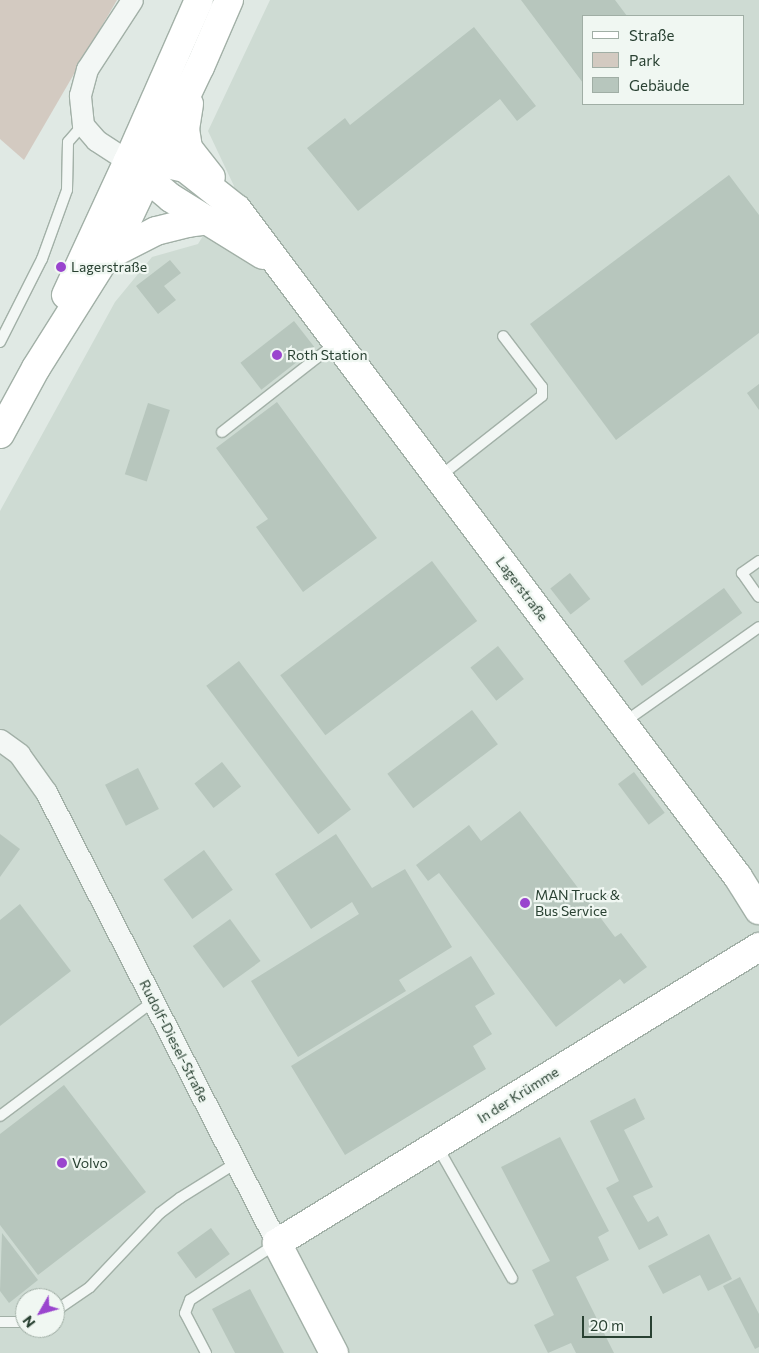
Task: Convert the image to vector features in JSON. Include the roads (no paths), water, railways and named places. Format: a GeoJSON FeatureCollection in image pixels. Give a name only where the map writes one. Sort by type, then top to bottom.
{"type":"FeatureCollection","features":[{"type":"Feature","properties":{"kind":"street"},"geometry":{"type":"LineString","coordinates":[[132,0],[87,69],[80,96],[83,125],[100,144],[143,167]]}},
{"type":"Feature","properties":{"kind":"street"},"geometry":{"type":"LineString","coordinates":[[0,434],[36,368],[107,256],[143,167],[199,0]]}},
{"type":"Feature","properties":{"kind":"street"},"geometry":{"type":"LineString","coordinates":[[36,368],[69,287],[143,167],[200,67],[229,0]]}},
{"type":"Feature","properties":{"kind":"street"},"geometry":{"type":"LineString","coordinates":[[200,67],[186,113],[185,129],[188,148],[237,209]]}},
{"type":"Feature","properties":{"kind":"street","name":"Lagerstraße"},"geometry":{"type":"LineString","coordinates":[[143,167],[185,168],[237,209],[738,877],[759,910]]}},
{"type":"Feature","properties":{"kind":"street","name":"Lagerstraße"},"geometry":{"type":"LineString","coordinates":[[143,167],[171,198],[252,246],[282,270]]}},
{"type":"Feature","properties":{"kind":"street"},"geometry":{"type":"LineString","coordinates":[[107,256],[156,231],[209,220]]}},
{"type":"Feature","properties":{"kind":"street","name":"Rudolf-Diesel-Straße"},"geometry":{"type":"LineString","coordinates":[[0,740],[19,754],[46,792],[334,1353]]}},
{"type":"Feature","properties":{"kind":"street","name":"In der Krümme"},"geometry":{"type":"LineString","coordinates":[[277,1243],[759,947]]}},
{"type":"Feature","properties":{"kind":"lane"},"geometry":{"type":"LineString","coordinates":[[0,342],[42,259],[66,190],[68,142],[83,125]]}},
{"type":"Feature","properties":{"kind":"lane"},"geometry":{"type":"LineString","coordinates":[[438,478],[542,396],[542,387],[503,336]]}},
{"type":"Feature","properties":{"kind":"lane"},"geometry":{"type":"LineString","coordinates":[[222,432],[336,342]]}},
{"type":"Feature","properties":{"kind":"lane"},"geometry":{"type":"LineString","coordinates":[[759,561],[742,573],[759,597]]}},
{"type":"Feature","properties":{"kind":"lane"},"geometry":{"type":"LineString","coordinates":[[622,723],[759,627]]}},
{"type":"Feature","properties":{"kind":"lane"},"geometry":{"type":"LineString","coordinates":[[0,1116],[154,1001]]}},
{"type":"Feature","properties":{"kind":"lane"},"geometry":{"type":"LineString","coordinates":[[437,1145],[512,1278]]}},
{"type":"Feature","properties":{"kind":"lane"},"geometry":{"type":"LineString","coordinates":[[65,1304],[90,1287],[160,1213],[180,1198],[236,1163]]}},
{"type":"Feature","properties":{"kind":"lane"},"geometry":{"type":"LineString","coordinates":[[206,1353],[185,1312],[190,1300],[277,1243]]}},
{"type":"Feature","properties":{"kind":"lane"},"geometry":{"type":"LineString","coordinates":[[0,1322],[15,1322]]}},
{"type":"Feature","properties":{"kind":"place","name":"Lagerstraße"},"geometry":{"type":"Point","coordinates":[61,267]}},
{"type":"Feature","properties":{"kind":"place","name":"Roth Station"},"geometry":{"type":"Point","coordinates":[277,355]}},
{"type":"Feature","properties":{"kind":"place","name":"MAN Truck & Bus Service"},"geometry":{"type":"Point","coordinates":[525,903]}},
{"type":"Feature","properties":{"kind":"place","name":"Volvo"},"geometry":{"type":"Point","coordinates":[62,1163]}}]}
